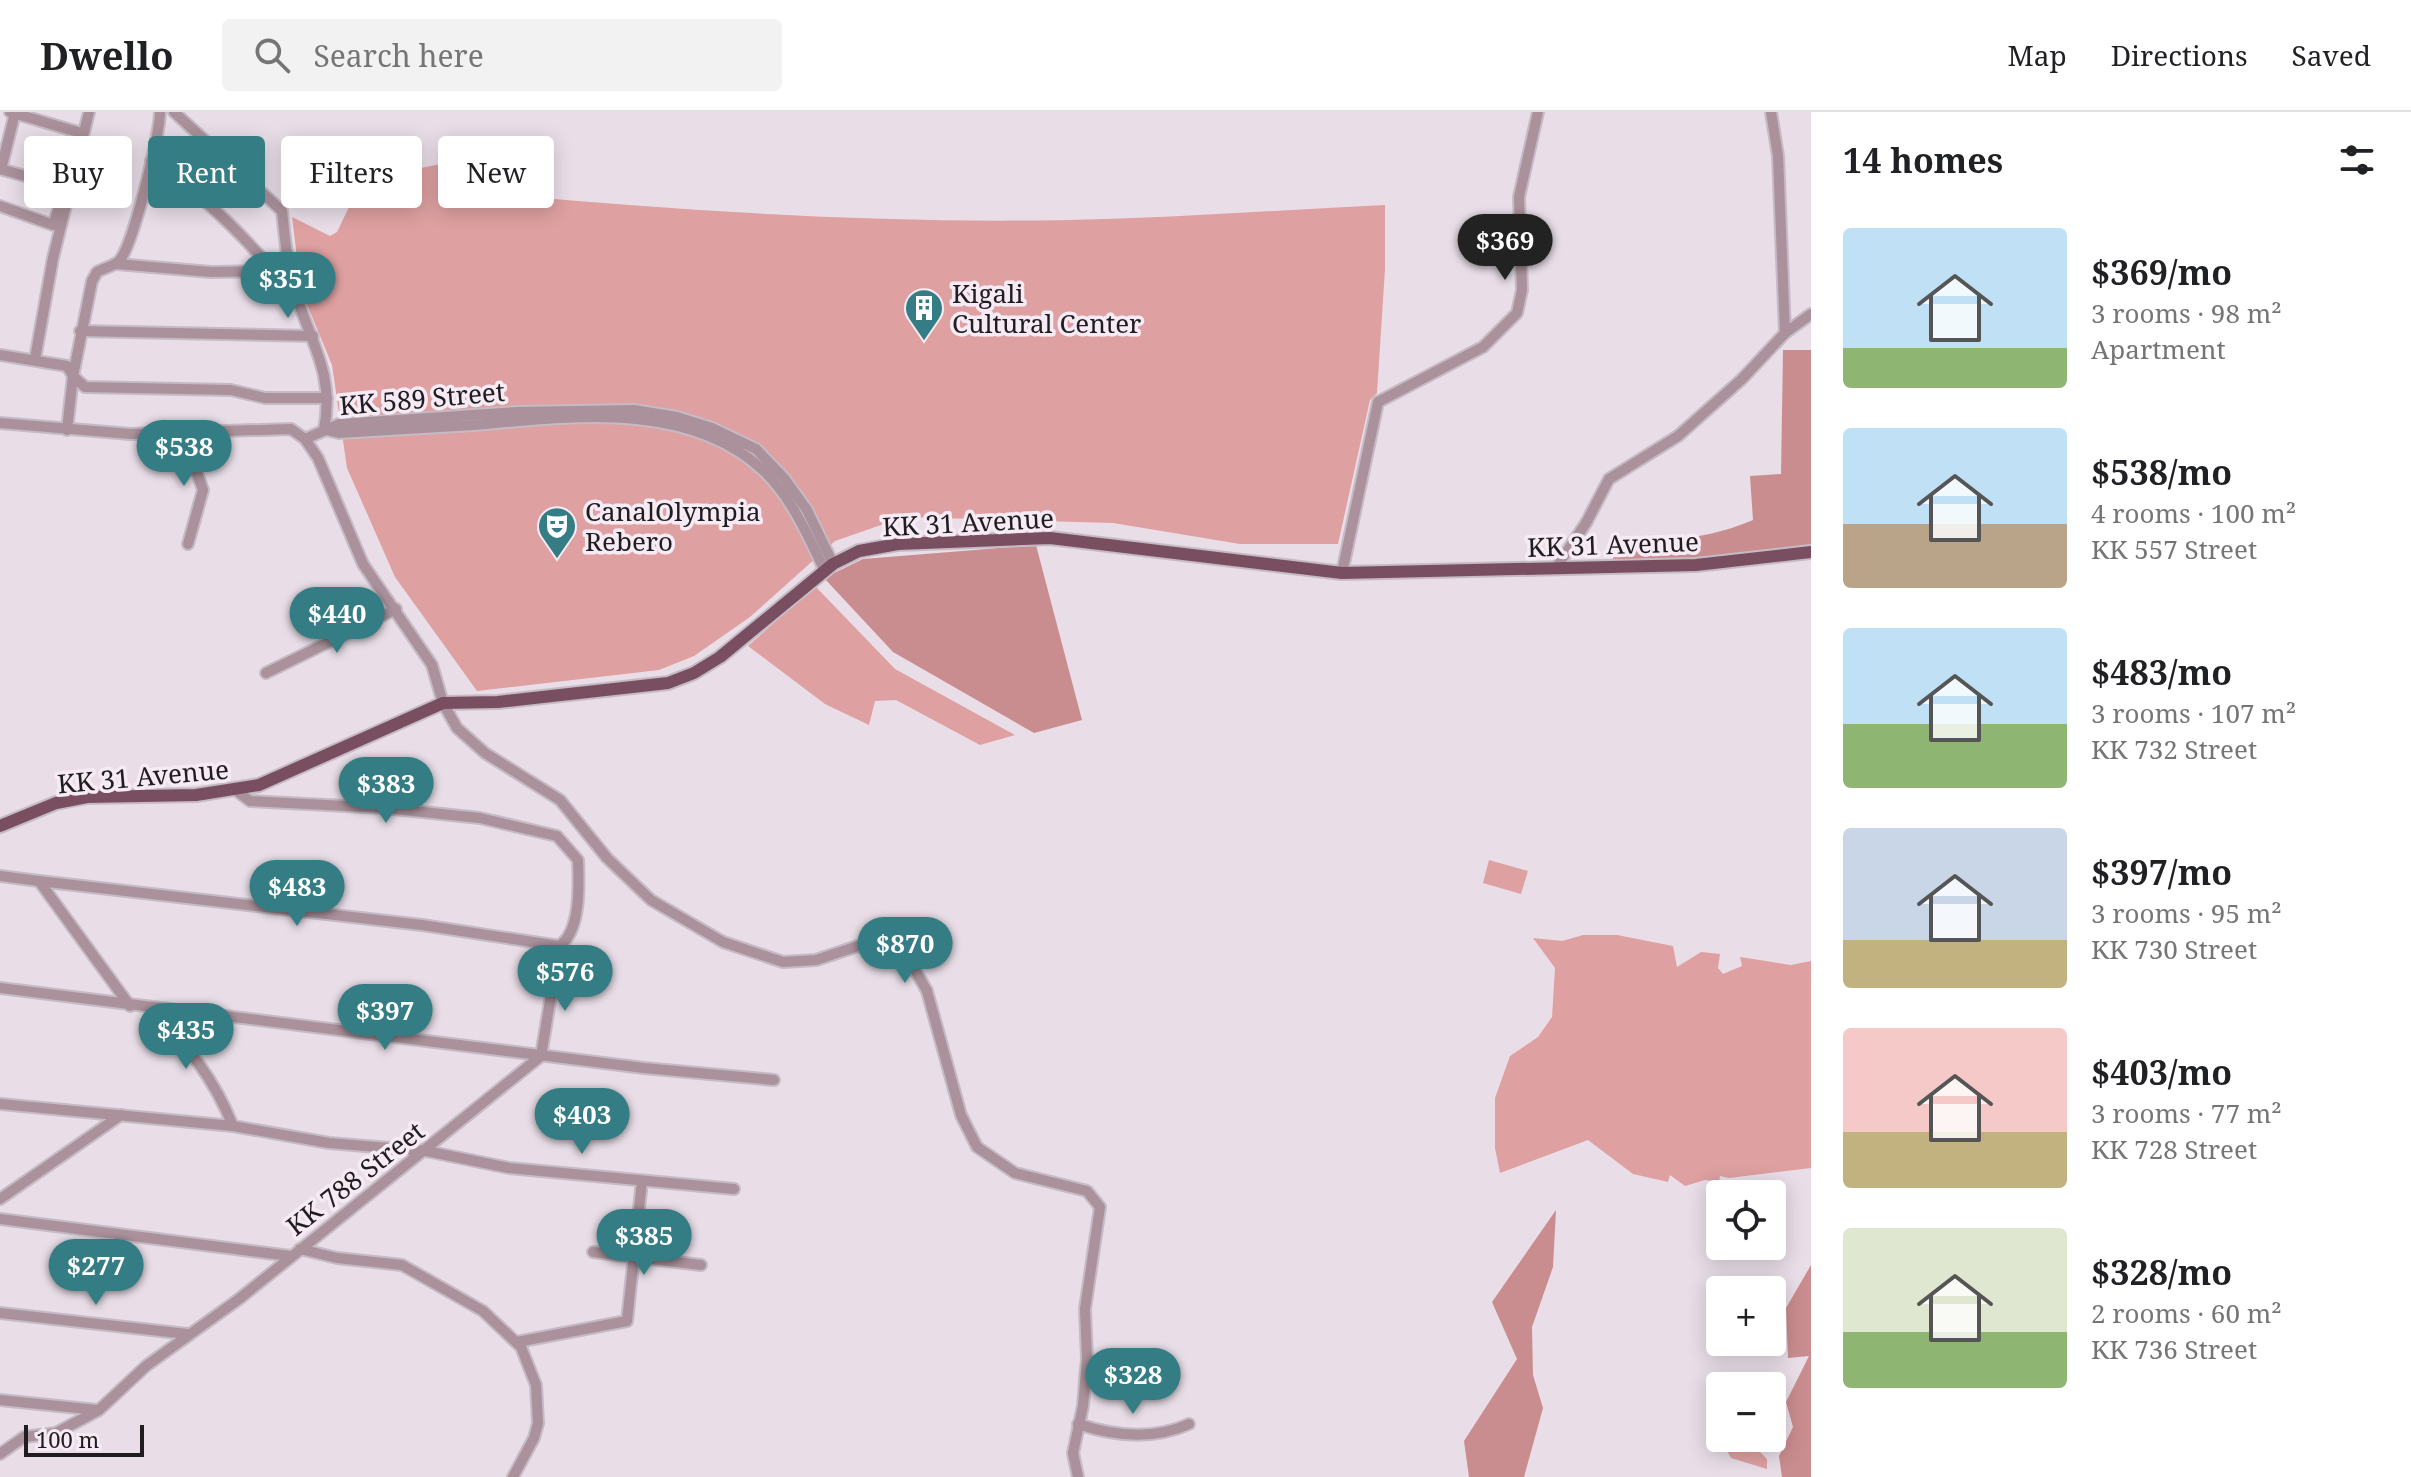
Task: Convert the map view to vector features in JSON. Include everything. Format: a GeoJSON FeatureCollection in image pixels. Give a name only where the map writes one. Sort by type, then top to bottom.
{"type":"FeatureCollection","features":[{"type":"Feature","properties":{"kind":"main road","name":"KK 31 Avenue"},"geometry":{"type":"LineString","coordinates":[[0,826],[56,803],[87,797],[237,791],[282,776],[443,703],[498,702],[668,683],[694,673],[720,657],[829,567],[859,551],[898,544],[1025,537],[1342,573],[1696,565],[1811,552]]}},
{"type":"Feature","properties":{"kind":"street"},"geometry":{"type":"LineString","coordinates":[[35,359],[53,258],[89,112]]}},
{"type":"Feature","properties":{"kind":"street"},"geometry":{"type":"LineString","coordinates":[[159,136],[160,112]]}},
{"type":"Feature","properties":{"kind":"street"},"geometry":{"type":"LineString","coordinates":[[174,112],[282,211],[288,269],[323,361],[327,398],[324,430],[305,439]]}},
{"type":"Feature","properties":{"kind":"street"},"geometry":{"type":"LineString","coordinates":[[1342,573],[1378,402],[1483,347],[1517,313],[1522,290],[1519,197],[1538,112]]}},
{"type":"Feature","properties":{"kind":"street"},"geometry":{"type":"LineString","coordinates":[[1771,112],[1778,156],[1785,333]]}},
{"type":"Feature","properties":{"kind":"street"},"geometry":{"type":"LineString","coordinates":[[0,206],[53,225],[66,187],[0,169],[12,113],[78,132]]}},
{"type":"Feature","properties":{"kind":"street"},"geometry":{"type":"LineString","coordinates":[[117,264],[128,248],[148,172]]}},
{"type":"Feature","properties":{"kind":"street"},"geometry":{"type":"LineString","coordinates":[[214,208],[243,235],[273,271]]}},
{"type":"Feature","properties":{"kind":"street"},"geometry":{"type":"LineString","coordinates":[[67,430],[80,331],[97,272],[117,264],[211,272],[288,269]]}},
{"type":"Feature","properties":{"kind":"street"},"geometry":{"type":"LineString","coordinates":[[1556,568],[1586,523],[1609,479],[1678,436],[1742,379],[1785,333],[1811,314]]}},
{"type":"Feature","properties":{"kind":"street"},"geometry":{"type":"LineString","coordinates":[[80,331],[313,336]]}},
{"type":"Feature","properties":{"kind":"street"},"geometry":{"type":"LineString","coordinates":[[0,355],[67,366],[85,387],[231,390],[265,398],[327,398]]}},
{"type":"Feature","properties":{"kind":"street","name":"KK 589 Street"},"geometry":{"type":"LineString","coordinates":[[324,430],[339,433],[559,418],[633,418],[676,427],[734,450],[766,473],[790,502],[829,567]]}},
{"type":"Feature","properties":{"kind":"street"},"geometry":{"type":"LineString","coordinates":[[0,423],[130,434],[291,429],[305,439],[318,458],[363,564],[432,665],[443,703],[457,728],[485,753],[560,800],[625,878],[651,900],[744,951],[768,959],[799,962],[832,956],[856,945],[882,943],[907,956],[927,991],[961,1115],[977,1147],[1015,1173],[1087,1191],[1100,1207],[1085,1309],[1087,1359],[1073,1453],[1078,1477]]}},
{"type":"Feature","properties":{"kind":"street"},"geometry":{"type":"LineString","coordinates":[[183,433],[203,490],[188,544]]}},
{"type":"Feature","properties":{"kind":"street"},"geometry":{"type":"LineString","coordinates":[[266,673],[396,609]]}},
{"type":"Feature","properties":{"kind":"street"},"geometry":{"type":"LineString","coordinates":[[237,791],[250,801],[384,808],[480,818],[557,836],[576,854]]}},
{"type":"Feature","properties":{"kind":"street"},"geometry":{"type":"LineString","coordinates":[[541,1056],[559,946],[568,939],[573,924],[578,872],[576,854],[588,835]]}},
{"type":"Feature","properties":{"kind":"street"},"geometry":{"type":"LineString","coordinates":[[0,876],[422,925],[559,946]]}},
{"type":"Feature","properties":{"kind":"street"},"geometry":{"type":"LineString","coordinates":[[39,881],[130,1006]]}},
{"type":"Feature","properties":{"kind":"street"},"geometry":{"type":"LineString","coordinates":[[0,988],[541,1056],[774,1080]]}},
{"type":"Feature","properties":{"kind":"street"},"geometry":{"type":"LineString","coordinates":[[150,1009],[199,1061],[217,1089],[233,1126]]}},
{"type":"Feature","properties":{"kind":"street","name":"KK 788 Street"},"geometry":{"type":"LineString","coordinates":[[0,1454],[24,1437],[56,1433],[99,1410],[187,1334],[426,1151],[541,1056]]}},
{"type":"Feature","properties":{"kind":"street"},"geometry":{"type":"LineString","coordinates":[[0,1104],[233,1126],[329,1143],[426,1151],[480,1165],[734,1189]]}},
{"type":"Feature","properties":{"kind":"street"},"geometry":{"type":"LineString","coordinates":[[0,1199],[121,1115]]}},
{"type":"Feature","properties":{"kind":"street"},"geometry":{"type":"LineString","coordinates":[[517,1342],[627,1321],[642,1181]]}},
{"type":"Feature","properties":{"kind":"street"},"geometry":{"type":"LineString","coordinates":[[0,1219],[402,1265],[469,1302],[517,1342],[531,1366],[538,1423],[534,1438],[513,1477]]}},
{"type":"Feature","properties":{"kind":"street"},"geometry":{"type":"LineString","coordinates":[[593,1252],[701,1265]]}},
{"type":"Feature","properties":{"kind":"street"},"geometry":{"type":"LineString","coordinates":[[0,1313],[187,1334]]}},
{"type":"Feature","properties":{"kind":"street"},"geometry":{"type":"LineString","coordinates":[[0,1400],[99,1410]]}},
{"type":"Feature","properties":{"kind":"street"},"geometry":{"type":"LineString","coordinates":[[1078,1424],[1105,1433],[1149,1435],[1166,1434],[1189,1424]]}},
{"type":"Feature","properties":{"kind":"shaded area"},"geometry":{"type":"Polygon","coordinates":[[[438,164],[438,208],[554,208],[554,199],[838,217],[993,221],[1188,216],[1385,205],[1385,269],[1377,393],[1370,400],[1338,544],[1240,544],[1113,523],[904,517],[835,541],[750,617],[694,656],[659,670],[477,691],[395,577],[347,468],[332,365],[301,290],[292,217],[330,236],[337,232],[349,208],[422,208],[422,168],[438,164]]]}},
{"type":"Feature","properties":{"kind":"shaded area"},"geometry":{"type":"Polygon","coordinates":[[[1783,350],[1811,350],[1811,548],[1717,561],[1612,566],[1616,539],[1701,536],[1753,520],[1750,476],[1781,474],[1783,350]]]}},
{"type":"Feature","properties":{"kind":"shaded area"},"geometry":{"type":"Polygon","coordinates":[[[1036,545],[1082,720],[1034,733],[893,652],[824,578],[863,559],[1036,545]]]}},
{"type":"Feature","properties":{"kind":"shaded area"},"geometry":{"type":"Polygon","coordinates":[[[815,586],[895,669],[1015,735],[980,745],[896,700],[875,701],[869,725],[825,704],[748,646],[815,586]]]}},
{"type":"Feature","properties":{"kind":"shaded area"},"geometry":{"type":"Polygon","coordinates":[[[1489,860],[1528,871],[1521,894],[1483,883],[1489,860]]]}},
{"type":"Feature","properties":{"kind":"shaded area"},"geometry":{"type":"Polygon","coordinates":[[[1583,935],[1617,935],[1673,946],[1677,967],[1701,952],[1720,954],[1718,968],[1723,974],[1742,966],[1740,957],[1791,965],[1811,961],[1811,1168],[1729,1178],[1720,1176],[1719,1180],[1705,1180],[1685,1186],[1670,1175],[1668,1182],[1633,1174],[1588,1140],[1500,1173],[1495,1148],[1495,1098],[1510,1056],[1538,1037],[1552,1017],[1555,968],[1533,938],[1562,941],[1583,935]]]}},
{"type":"Feature","properties":{"kind":"shaded area"},"geometry":{"type":"Polygon","coordinates":[[[1556,1210],[1553,1267],[1532,1327],[1533,1375],[1543,1408],[1524,1477],[1469,1477],[1464,1441],[1517,1359],[1492,1302],[1556,1210]]]}},
{"type":"Feature","properties":{"kind":"shaded area"},"geometry":{"type":"Polygon","coordinates":[[[1811,1265],[1811,1477],[1782,1477],[1779,1456],[1781,1452],[1786,1452],[1786,1442],[1793,1427],[1786,1402],[1809,1356],[1788,1358],[1786,1308],[1811,1265]]]}},
{"type":"Feature","properties":{"kind":"shaded area"},"geometry":{"type":"Polygon","coordinates":[[[1728,1452],[1760,1452],[1767,1459],[1767,1469],[1731,1458],[1728,1452]]]}},
{"type":"Feature","properties":{"kind":"place","name":"Kigali Cultural Center"},"geometry":{"type":"Point","coordinates":[924,342]}},
{"type":"Feature","properties":{"kind":"place","name":"CanalOlympia Rebero"},"geometry":{"type":"Point","coordinates":[557,560]}}]}
